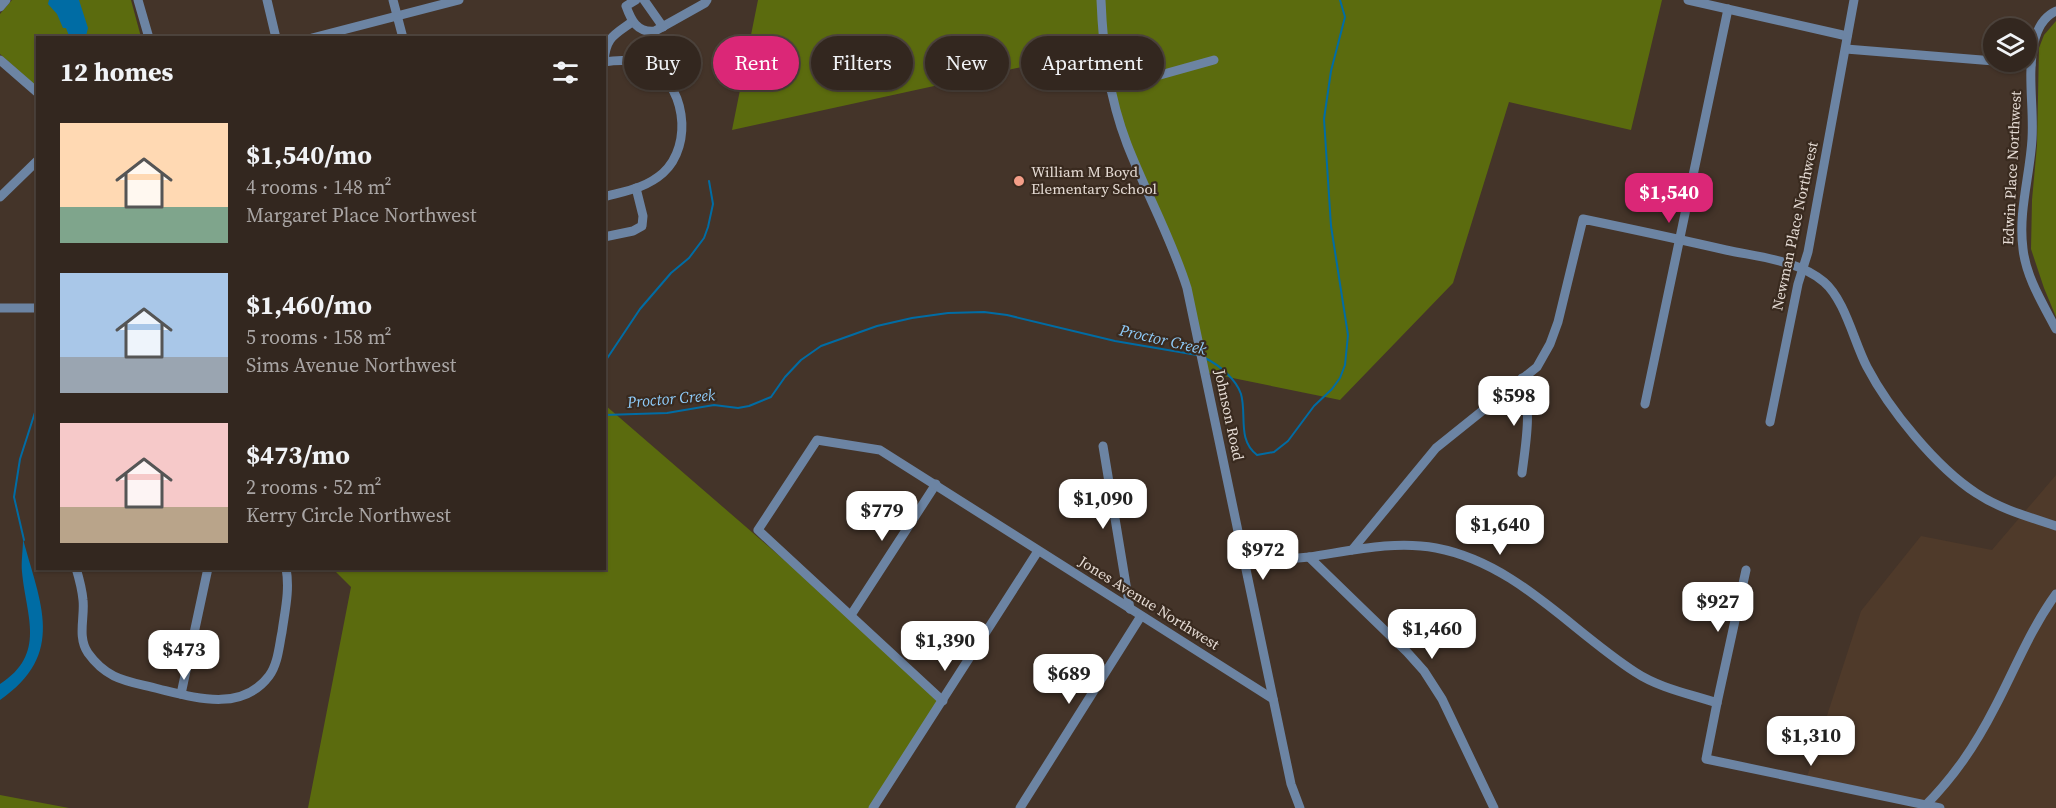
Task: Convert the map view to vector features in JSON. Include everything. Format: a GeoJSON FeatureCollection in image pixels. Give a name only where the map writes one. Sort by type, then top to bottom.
{"type":"FeatureCollection","features":[{"type":"Feature","properties":{"kind":"street"},"geometry":{"type":"LineString","coordinates":[[0,7],[6,0]]}},
{"type":"Feature","properties":{"kind":"street"},"geometry":{"type":"LineString","coordinates":[[138,0],[148,36]]}},
{"type":"Feature","properties":{"kind":"street"},"geometry":{"type":"LineString","coordinates":[[267,0],[276,36]]}},
{"type":"Feature","properties":{"kind":"street"},"geometry":{"type":"LineString","coordinates":[[393,0],[402,36]]}},
{"type":"Feature","properties":{"kind":"street"},"geometry":{"type":"LineString","coordinates":[[320,36],[459,0]]}},
{"type":"Feature","properties":{"kind":"street"},"geometry":{"type":"LineString","coordinates":[[636,0],[626,6],[632,22],[647,32],[663,27],[707,0]]}},
{"type":"Feature","properties":{"kind":"street"},"geometry":{"type":"LineString","coordinates":[[644,0],[663,27]]}},
{"type":"Feature","properties":{"kind":"street","name":"Johnson Road"},"geometry":{"type":"LineString","coordinates":[[1101,0],[1102,36]]}},
{"type":"Feature","properties":{"kind":"street"},"geometry":{"type":"LineString","coordinates":[[1688,0],[1847,36]]}},
{"type":"Feature","properties":{"kind":"street","name":"Newman Place Northwest"},"geometry":{"type":"LineString","coordinates":[[1770,422],[1802,269],[1808,252],[1854,0]]}},
{"type":"Feature","properties":{"kind":"street"},"geometry":{"type":"LineString","coordinates":[[1646,404],[1728,9]]}},
{"type":"Feature","properties":{"kind":"street","name":"Edwin Place Northwest"},"geometry":{"type":"LineString","coordinates":[[2037,36],[2039,27],[2048,15],[2056,11]]}},
{"type":"Feature","properties":{"kind":"street"},"geometry":{"type":"LineString","coordinates":[[606,45],[613,36],[632,22]]}},
{"type":"Feature","properties":{"kind":"street"},"geometry":{"type":"LineString","coordinates":[[1846,48],[1983,61]]}},
{"type":"Feature","properties":{"kind":"street"},"geometry":{"type":"LineString","coordinates":[[0,60],[36,91]]}},
{"type":"Feature","properties":{"kind":"street"},"geometry":{"type":"LineString","coordinates":[[1164,74],[1214,60]]}},
{"type":"Feature","properties":{"kind":"street"},"geometry":{"type":"LineString","coordinates":[[606,61],[645,64],[667,81],[676,96],[683,129],[673,162],[651,182],[631,192],[606,197]]}},
{"type":"Feature","properties":{"kind":"street","name":"Edwin Place Northwest"},"geometry":{"type":"LineString","coordinates":[[2031,72],[2032,139],[2024,204],[2022,248],[2034,285],[2056,329]]}},
{"type":"Feature","properties":{"kind":"street","name":"Johnson Road"},"geometry":{"type":"LineString","coordinates":[[1110,90],[1127,145],[1171,240],[1187,288],[1291,784],[1300,808]]}},
{"type":"Feature","properties":{"kind":"street"},"geometry":{"type":"LineString","coordinates":[[0,197],[36,162]]}},
{"type":"Feature","properties":{"kind":"street"},"geometry":{"type":"LineString","coordinates":[[606,237],[633,231],[642,225],[643,216],[636,188]]}},
{"type":"Feature","properties":{"kind":"street"},"geometry":{"type":"LineString","coordinates":[[1352,550],[1436,448],[1537,367],[1550,344],[1557,322],[1583,219],[1791,265],[1824,283],[1837,299],[1867,367],[1888,403],[1953,476],[1976,493],[2001,507],[2056,526]]}},
{"type":"Feature","properties":{"kind":"street"},"geometry":{"type":"LineString","coordinates":[[0,308],[36,308]]}},
{"type":"Feature","properties":{"kind":"street"},"geometry":{"type":"LineString","coordinates":[[1522,378],[1526,390],[1528,425],[1522,473]]}},
{"type":"Feature","properties":{"kind":"street","name":"Jones Avenue Northwest"},"geometry":{"type":"LineString","coordinates":[[850,615],[758,530],[817,441],[880,450],[1273,699]]}},
{"type":"Feature","properties":{"kind":"street"},"geometry":{"type":"LineString","coordinates":[[1102,446],[1130,609]]}},
{"type":"Feature","properties":{"kind":"street"},"geometry":{"type":"LineString","coordinates":[[936,484],[850,615],[943,702]]}},
{"type":"Feature","properties":{"kind":"street"},"geometry":{"type":"LineString","coordinates":[[1245,563],[1395,546],[1434,547],[1469,556],[1526,589],[1638,675],[1672,689],[1717,703]]}},
{"type":"Feature","properties":{"kind":"street"},"geometry":{"type":"LineString","coordinates":[[873,808],[1038,551]]}},
{"type":"Feature","properties":{"kind":"street"},"geometry":{"type":"LineString","coordinates":[[1309,556],[1424,671],[1442,699],[1494,808]]}},
{"type":"Feature","properties":{"kind":"street"},"geometry":{"type":"LineString","coordinates":[[76,570],[83,600],[82,630],[86,651],[101,669],[113,678],[181,694],[223,700],[237,698],[257,688],[270,675],[276,660],[288,599],[289,581],[286,570]]}},
{"type":"Feature","properties":{"kind":"street"},"geometry":{"type":"LineString","coordinates":[[181,694],[208,570]]}},
{"type":"Feature","properties":{"kind":"street"},"geometry":{"type":"LineString","coordinates":[[1746,570],[1706,759],[1924,807],[1940,808]]}},
{"type":"Feature","properties":{"kind":"street"},"geometry":{"type":"LineString","coordinates":[[1924,807],[1945,786],[1977,740],[2026,642],[2056,594]]}},
{"type":"Feature","properties":{"kind":"street"},"geometry":{"type":"LineString","coordinates":[[1020,808],[1141,616]]}},
{"type":"Feature","properties":{"kind":"shaded area"},"geometry":{"type":"Polygon","coordinates":[[[2056,475],[2056,808],[1925,808],[1806,780],[1861,611],[1921,536],[1992,550],[2056,475]]]}},
{"type":"Feature","properties":{"kind":"green space"},"geometry":{"type":"Polygon","coordinates":[[[12,0],[131,0],[141,36],[36,36],[36,86],[0,54],[0,14],[12,0]]]}},
{"type":"Feature","properties":{"kind":"green space"},"geometry":{"type":"Polygon","coordinates":[[[758,0],[1662,0],[1631,130],[1509,102],[1453,283],[1340,400],[1208,373],[1196,318],[1134,165],[1115,90],[1164,90],[1164,36],[1021,36],[1021,67],[1009,70],[1009,36],[925,36],[925,88],[732,130],[740,90],[799,90],[799,36],[751,36],[758,0]]]}},
{"type":"Feature","properties":{"kind":"green space"},"geometry":{"type":"Polygon","coordinates":[[[2056,21],[2056,317],[2031,249],[2032,200],[2037,145],[2039,48],[2044,35],[2056,21]]]}},
{"type":"Feature","properties":{"kind":"green space"},"geometry":{"type":"Polygon","coordinates":[[[606,406],[945,699],[876,808],[308,808],[351,587],[334,570],[606,570],[606,406]]]}},
{"type":"Feature","properties":{"kind":"green space"},"geometry":{"type":"Polygon","coordinates":[[[0,795],[69,808],[0,808],[0,795]]]}},
{"type":"Feature","properties":{"kind":"water"},"geometry":{"type":"Polygon","coordinates":[[[49,0],[79,0],[88,28],[86,36],[69,36],[57,14],[48,4],[49,0]]]}},
{"type":"Feature","properties":{"kind":"water"},"geometry":{"type":"Polygon","coordinates":[[[23,539],[41,606],[43,626],[41,646],[34,664],[21,682],[0,700],[0,684],[15,672],[24,660],[29,647],[29,619],[22,568],[23,539]]]}},
{"type":"Feature","properties":{"kind":"waterway","name":"Proctor Creek"},"geometry":{"type":"LineString","coordinates":[[1205,358],[1216,364],[1239,388],[1243,402],[1245,435],[1251,449],[1257,455],[1274,452],[1288,441],[1314,406],[1332,389],[1345,365],[1348,335],[1331,226],[1324,119],[1331,71],[1345,17],[1340,0]]}},
{"type":"Feature","properties":{"kind":"waterway"},"geometry":{"type":"LineString","coordinates":[[606,360],[640,309],[671,273],[689,258],[704,238],[713,204],[709,181]]}},
{"type":"Feature","properties":{"kind":"waterway","name":"Proctor Creek"},"geometry":{"type":"LineString","coordinates":[[606,415],[667,413],[714,405],[738,408],[749,406],[771,397],[801,360],[821,346],[877,326],[948,313],[984,312],[1007,315],[1115,341],[1197,355]]}},
{"type":"Feature","properties":{"kind":"waterway","name":"Proctor Creek"},"geometry":{"type":"LineString","coordinates":[[24,540],[14,497],[20,459],[36,409]]}},
{"type":"Feature","properties":{"kind":"place","name":"William M Boyd Elementary School"},"geometry":{"type":"Point","coordinates":[1019,181]}}]}
